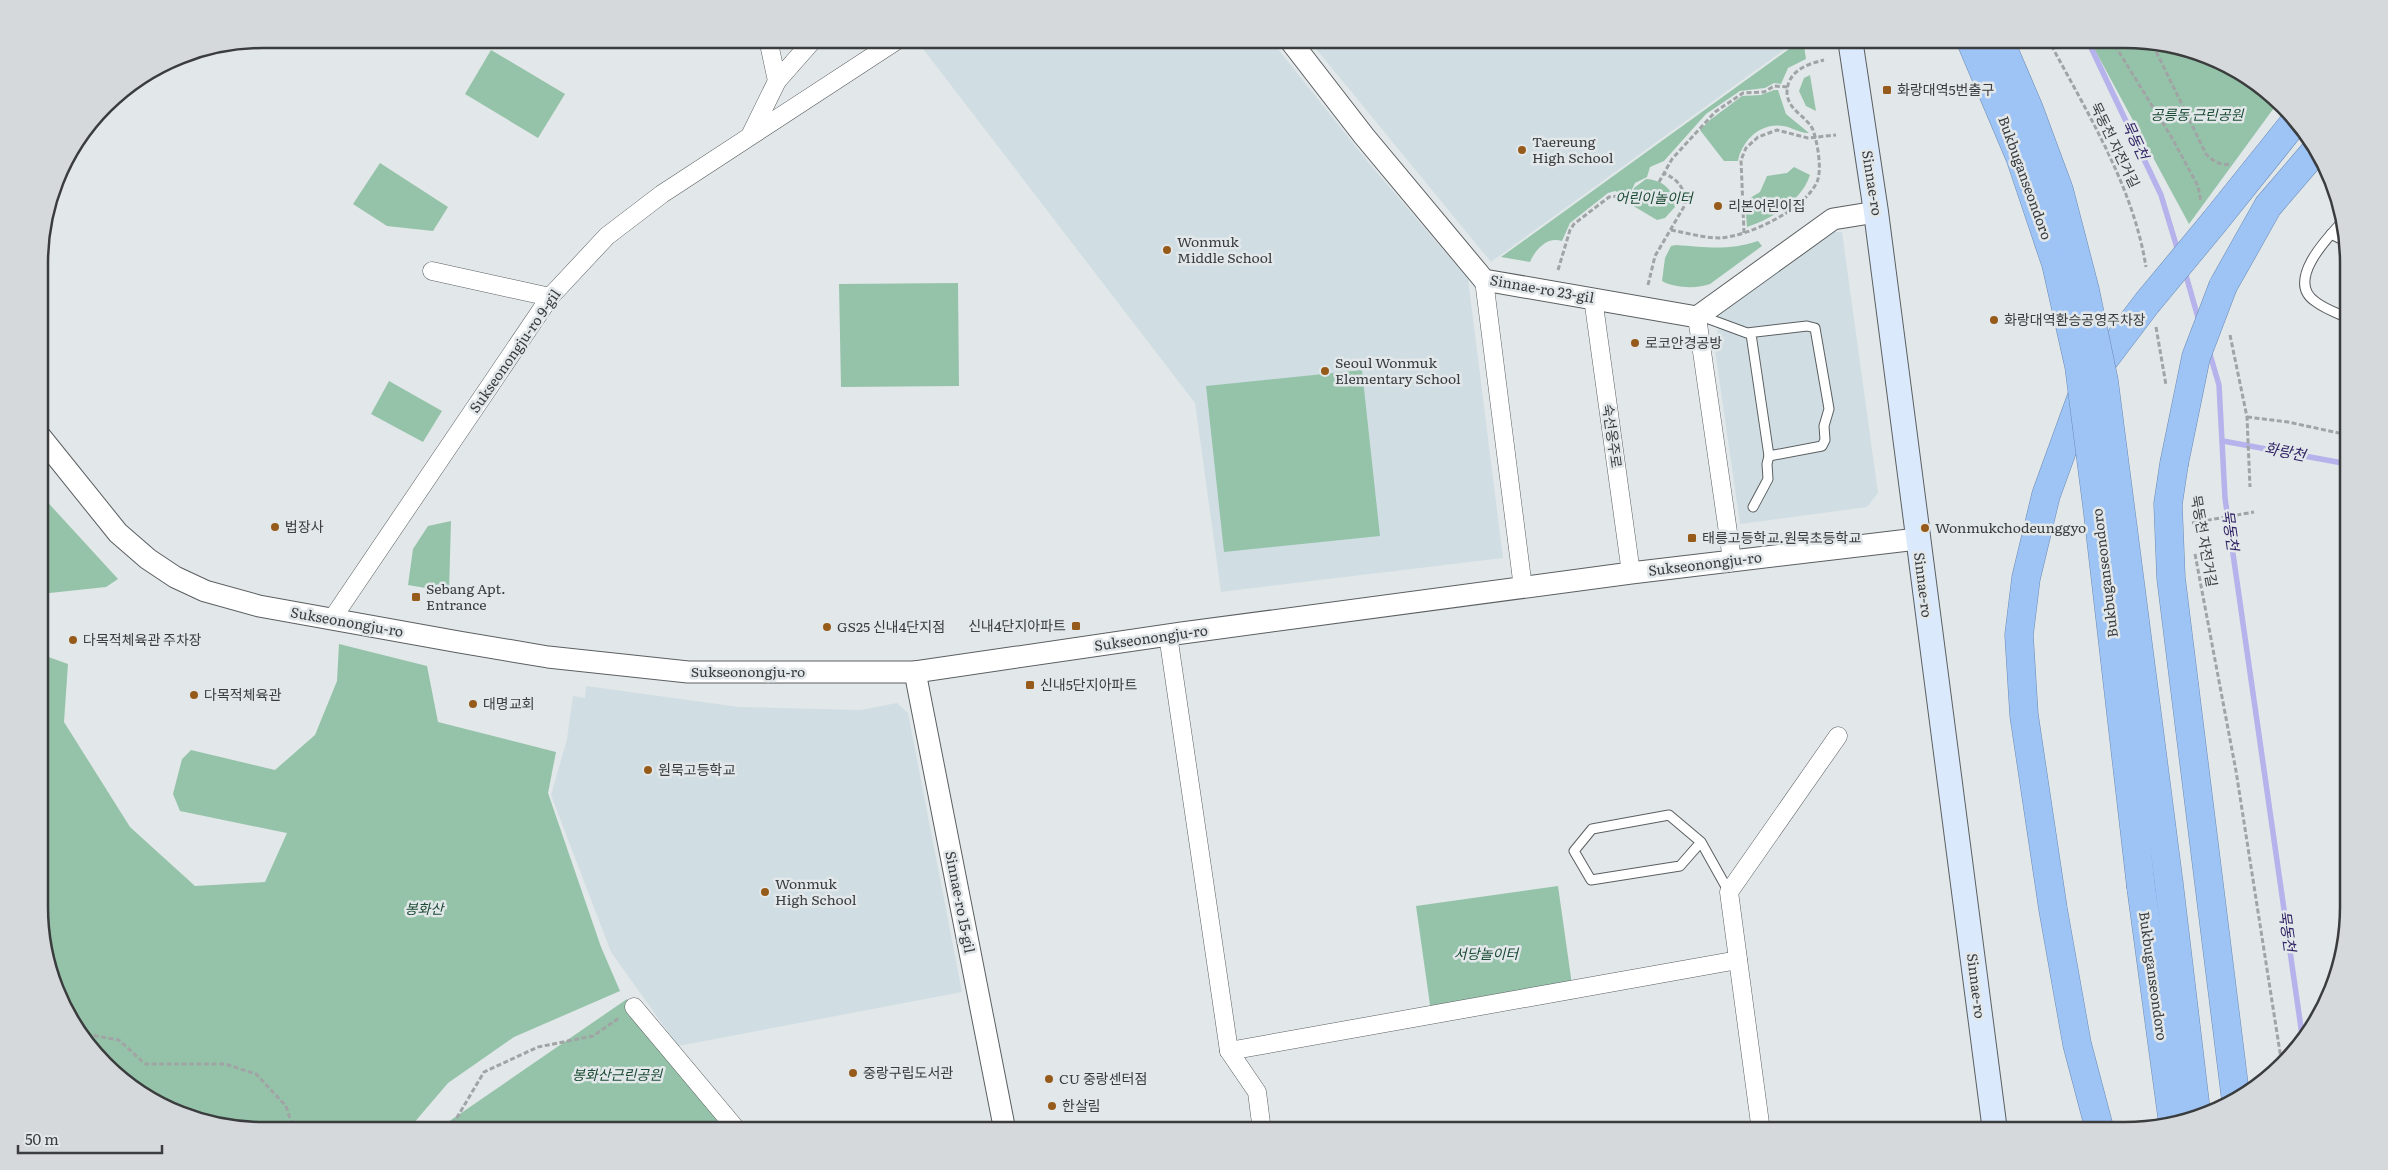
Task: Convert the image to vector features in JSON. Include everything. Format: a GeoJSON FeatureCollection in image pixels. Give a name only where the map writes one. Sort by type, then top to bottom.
{"type":"FeatureCollection","features":[{"type":"Feature","properties":{"kind":"highway","name":"Bukbuganseondoro"},"geometry":{"type":"LineString","coordinates":[[1974,48],[2020,157],[2056,264],[2079,366],[2141,887],[2172,1117]]}},
{"type":"Feature","properties":{"kind":"highway","name":"Bukbuganseondoro"},"geometry":{"type":"LineString","coordinates":[[2003,48],[2029,109],[2058,190],[2085,290],[2104,381],[2169,884],[2196,1111]]}},
{"type":"Feature","properties":{"kind":"highway"},"geometry":{"type":"LineString","coordinates":[[2098,1122],[2077,1044],[2053,909],[2024,715],[2019,635],[2026,578],[2046,495],[2087,382],[2151,313],[2215,221],[2291,126]]}},
{"type":"Feature","properties":{"kind":"highway"},"geometry":{"type":"LineString","coordinates":[[2235,1093],[2171,578],[2168,504],[2174,464],[2196,357],[2223,286],[2268,206],[2312,155]]}},
{"type":"Feature","properties":{"kind":"main road","name":"Sinnae-ro"},"geometry":{"type":"LineString","coordinates":[[1851,48],[1876,212],[1994,1122]]}},
{"type":"Feature","properties":{"kind":"street"},"geometry":{"type":"LineString","coordinates":[[770,48],[777,81]]}},
{"type":"Feature","properties":{"kind":"street"},"geometry":{"type":"LineString","coordinates":[[751,135],[777,81],[806,48]]}},
{"type":"Feature","properties":{"kind":"street","name":"Sukseonongju-ro 9-gil"},"geometry":{"type":"LineString","coordinates":[[332,619],[550,297],[607,236],[662,194],[751,135],[806,102],[886,48]]}},
{"type":"Feature","properties":{"kind":"street","name":"Sinnae-ro 23-gil"},"geometry":{"type":"LineString","coordinates":[[1296,48],[1364,136],[1484,280],[1699,316]]}},
{"type":"Feature","properties":{"kind":"street"},"geometry":{"type":"LineString","coordinates":[[1732,560],[1699,316],[1833,219],[1876,212]]}},
{"type":"Feature","properties":{"kind":"street"},"geometry":{"type":"LineString","coordinates":[[432,271],[550,297]]}},
{"type":"Feature","properties":{"kind":"street"},"geometry":{"type":"LineString","coordinates":[[1484,280],[1523,588]]}},
{"type":"Feature","properties":{"kind":"street","name":"숙선옹주로"},"geometry":{"type":"LineString","coordinates":[[1593,298],[1631,573]]}},
{"type":"Feature","properties":{"kind":"street","name":"Sukseonongju-ro"},"geometry":{"type":"LineString","coordinates":[[48,446],[118,533],[148,559],[176,577],[205,590],[259,606],[548,656],[688,672],[915,672],[1631,573],[1917,539]]}},
{"type":"Feature","properties":{"kind":"street"},"geometry":{"type":"LineString","coordinates":[[1168,636],[1229,1051],[1257,1092],[1261,1122]]}},
{"type":"Feature","properties":{"kind":"street","name":"Sinnae-ro 15-gil"},"geometry":{"type":"LineString","coordinates":[[915,672],[1003,1122]]}},
{"type":"Feature","properties":{"kind":"street"},"geometry":{"type":"LineString","coordinates":[[1760,1122],[1729,892],[1838,736]]}},
{"type":"Feature","properties":{"kind":"street"},"geometry":{"type":"LineString","coordinates":[[1229,1051],[1738,960]]}},
{"type":"Feature","properties":{"kind":"street"},"geometry":{"type":"LineString","coordinates":[[634,1008],[730,1122]]}},
{"type":"Feature","properties":{"kind":"lane"},"geometry":{"type":"LineString","coordinates":[[2337,227],[2306,273],[2304,288],[2315,302],[2340,314]]}},
{"type":"Feature","properties":{"kind":"lane"},"geometry":{"type":"LineString","coordinates":[[2331,234],[2339,238]]}},
{"type":"Feature","properties":{"kind":"lane"},"geometry":{"type":"LineString","coordinates":[[1699,316],[1751,334],[1807,326],[1815,328],[1829,409],[1824,426],[1824,444],[1816,448],[1769,456]]}},
{"type":"Feature","properties":{"kind":"lane"},"geometry":{"type":"LineString","coordinates":[[1751,334],[1769,456],[1767,464],[1768,479],[1753,507]]}},
{"type":"Feature","properties":{"kind":"lane"},"geometry":{"type":"LineString","coordinates":[[1701,842],[1680,866],[1591,880],[1574,851],[1592,828],[1669,815],[1701,842],[1729,892]]}},
{"type":"Feature","properties":{"kind":"path","name":"묵동천 자전거길"},"geometry":{"type":"LineString","coordinates":[[2053,48],[2100,138],[2127,198],[2148,275]]}},
{"type":"Feature","properties":{"kind":"path"},"geometry":{"type":"LineString","coordinates":[[2155,49],[2206,154],[2220,164],[2234,163]]}},
{"type":"Feature","properties":{"kind":"path"},"geometry":{"type":"LineString","coordinates":[[1671,230],[1717,238],[1755,230],[1778,218],[1811,190],[1816,184],[1819,171],[1815,138],[1812,128],[1790,103],[1788,87],[1796,72],[1802,66],[1824,60]]}},
{"type":"Feature","properties":{"kind":"path"},"geometry":{"type":"LineString","coordinates":[[1659,182],[1663,173],[1704,122],[1738,96],[1743,93],[1764,92],[1774,86],[1788,87]]}},
{"type":"Feature","properties":{"kind":"path"},"geometry":{"type":"LineString","coordinates":[[1744,233],[1741,160],[1746,148],[1758,137],[1776,130],[1815,138],[1836,135]]}},
{"type":"Feature","properties":{"kind":"path"},"geometry":{"type":"LineString","coordinates":[[1648,285],[1656,256],[1683,211],[1685,197],[1675,180],[1663,173]]}},
{"type":"Feature","properties":{"kind":"path"},"geometry":{"type":"LineString","coordinates":[[1558,270],[1570,230],[1574,224],[1609,197],[1619,196],[1630,200]]}},
{"type":"Feature","properties":{"kind":"path"},"geometry":{"type":"LineString","coordinates":[[2151,313],[2167,389]]}},
{"type":"Feature","properties":{"kind":"path"},"geometry":{"type":"LineString","coordinates":[[2250,487],[2247,417],[2288,422],[2340,433]]}},
{"type":"Feature","properties":{"kind":"path","name":"묵동천 자전거길"},"geometry":{"type":"LineString","coordinates":[[2191,533],[2189,523],[2254,512]]}},
{"type":"Feature","properties":{"kind":"path","name":"묵동천 자전거길"},"geometry":{"type":"LineString","coordinates":[[2194,552],[2236,771],[2281,1057]]}},
{"type":"Feature","properties":{"kind":"path"},"geometry":{"type":"LineString","coordinates":[[454,1122],[484,1072],[538,1046],[593,1036],[634,1008]]}},
{"type":"Feature","properties":{"kind":"path"},"geometry":{"type":"LineString","coordinates":[[90,1035],[119,1040],[145,1064],[225,1064],[256,1074],[286,1106],[291,1122]]}},
{"type":"Feature","properties":{"kind":"shaded area"},"geometry":{"type":"Polygon","coordinates":[[[922,48],[1277,48],[1368,162],[1468,279],[1503,558],[1221,592],[1195,403],[922,48]]]}},
{"type":"Feature","properties":{"kind":"shaded area","name":"Taereung High School"},"geometry":{"type":"Polygon","coordinates":[[[1315,48],[1787,48],[1491,262],[1315,48]]]}},
{"type":"Feature","properties":{"kind":"shaded area"},"geometry":{"type":"Polygon","coordinates":[[[1834,232],[1842,232],[1878,493],[1867,507],[1740,524],[1715,350],[1721,311],[1834,232]]]}},
{"type":"Feature","properties":{"kind":"shaded area","name":"Wonmuk High School"},"geometry":{"type":"Polygon","coordinates":[[[586,686],[739,707],[860,710],[897,703],[908,713],[962,992],[678,1046],[611,952],[551,795],[567,739],[573,696],[585,698],[586,686]]]}},
{"type":"Feature","properties":{"kind":"green space"},"geometry":{"type":"Polygon","coordinates":[[[1791,48],[1804,48],[1806,59],[1788,68],[1781,84],[1774,83],[1765,88],[1740,91],[1706,114],[1664,161],[1650,167],[1647,177],[1635,183],[1629,196],[1615,191],[1608,193],[1570,223],[1562,241],[1551,240],[1542,245],[1530,262],[1501,257],[1791,48]]]}},
{"type":"Feature","properties":{"kind":"green space","name":"공릉동 근린공원"},"geometry":{"type":"Polygon","coordinates":[[[2094,48],[2154,49],[2195,59],[2233,76],[2275,107],[2189,224],[2094,48]]]}},
{"type":"Feature","properties":{"kind":"green space"},"geometry":{"type":"Polygon","coordinates":[[[491,50],[565,94],[538,138],[465,94],[491,50]]]}},
{"type":"Feature","properties":{"kind":"green space"},"geometry":{"type":"Polygon","coordinates":[[[1810,75],[1816,111],[1806,106],[1799,91],[1804,78],[1810,75]]]}},
{"type":"Feature","properties":{"kind":"green space"},"geometry":{"type":"Polygon","coordinates":[[[1778,90],[1786,114],[1809,133],[1783,126],[1767,127],[1754,134],[1748,140],[1740,153],[1738,161],[1724,161],[1700,130],[1742,96],[1761,95],[1778,90]]]}},
{"type":"Feature","properties":{"kind":"green space"},"geometry":{"type":"Polygon","coordinates":[[[380,163],[448,207],[433,231],[387,226],[353,204],[380,163]]]}},
{"type":"Feature","properties":{"kind":"green space"},"geometry":{"type":"Polygon","coordinates":[[[1794,167],[1810,175],[1800,193],[1793,201],[1775,214],[1747,227],[1745,201],[1760,192],[1767,176],[1787,173],[1794,167]]]}},
{"type":"Feature","properties":{"kind":"green space","name":"어린이놀이터"},"geometry":{"type":"Polygon","coordinates":[[[1646,179],[1658,181],[1670,191],[1675,207],[1665,218],[1657,220],[1630,204],[1634,188],[1646,179]]]}},
{"type":"Feature","properties":{"kind":"green space"},"geometry":{"type":"Polygon","coordinates":[[[1758,241],[1762,246],[1710,284],[1699,287],[1686,287],[1662,281],[1665,258],[1671,246],[1727,247],[1758,241]]]}},
{"type":"Feature","properties":{"kind":"green space"},"geometry":{"type":"Polygon","coordinates":[[[958,283],[959,386],[841,387],[839,284],[958,283]]]}},
{"type":"Feature","properties":{"kind":"green space"},"geometry":{"type":"Polygon","coordinates":[[[1362,370],[1380,536],[1224,552],[1206,386],[1362,370]]]}},
{"type":"Feature","properties":{"kind":"green space"},"geometry":{"type":"Polygon","coordinates":[[[389,381],[442,411],[423,442],[371,414],[389,381]]]}},
{"type":"Feature","properties":{"kind":"green space"},"geometry":{"type":"Polygon","coordinates":[[[48,503],[118,579],[106,587],[48,593],[48,503]]]}},
{"type":"Feature","properties":{"kind":"green space"},"geometry":{"type":"Polygon","coordinates":[[[451,521],[449,592],[408,585],[413,549],[428,526],[451,521]]]}},
{"type":"Feature","properties":{"kind":"green space","name":"봉화산"},"geometry":{"type":"Polygon","coordinates":[[[339,644],[427,666],[438,722],[556,752],[548,793],[601,947],[620,991],[514,1037],[448,1083],[415,1122],[248,1122],[234,1121],[193,1111],[155,1094],[110,1060],[76,1015],[59,977],[49,936],[48,922],[48,657],[68,664],[64,722],[130,827],[195,886],[265,882],[287,833],[180,811],[173,794],[182,759],[191,750],[275,770],[315,735],[337,681],[339,644]]]}},
{"type":"Feature","properties":{"kind":"green space","name":"서당놀이터"},"geometry":{"type":"Polygon","coordinates":[[[1558,886],[1574,999],[1432,1019],[1416,906],[1558,886]]]}},
{"type":"Feature","properties":{"kind":"green space","name":"봉화산근린공원"},"geometry":{"type":"Polygon","coordinates":[[[627,999],[729,1122],[448,1122],[627,999]]]}},
{"type":"Feature","properties":{"kind":"waterway","name":"묵동천"},"geometry":{"type":"LineString","coordinates":[[2091,48],[2161,195],[2178,251]]}},
{"type":"Feature","properties":{"kind":"waterway","name":"묵동천"},"geometry":{"type":"LineString","coordinates":[[2185,272],[2199,321]]}},
{"type":"Feature","properties":{"kind":"waterway","name":"묵동천"},"geometry":{"type":"LineString","coordinates":[[2209,351],[2219,385],[2225,498],[2301,1031]]}},
{"type":"Feature","properties":{"kind":"waterway","name":"화랑천"},"geometry":{"type":"LineString","coordinates":[[2223,441],[2340,463]]}},
{"type":"Feature","properties":{"kind":"place","name":"화랑대역5번출구"},"geometry":{"type":"Point","coordinates":[1887,90]}},
{"type":"Feature","properties":{"kind":"place","name":"Taereung High School"},"geometry":{"type":"Point","coordinates":[1522,150]}},
{"type":"Feature","properties":{"kind":"place","name":"리본어린이집"},"geometry":{"type":"Point","coordinates":[1718,206]}},
{"type":"Feature","properties":{"kind":"place","name":"Wonmuk Middle School"},"geometry":{"type":"Point","coordinates":[1167,250]}},
{"type":"Feature","properties":{"kind":"place","name":"화랑대역환승공영주차장"},"geometry":{"type":"Point","coordinates":[1994,320]}},
{"type":"Feature","properties":{"kind":"place","name":"로코안경공방"},"geometry":{"type":"Point","coordinates":[1635,343]}},
{"type":"Feature","properties":{"kind":"place","name":"Seoul Wonmuk Elementary School"},"geometry":{"type":"Point","coordinates":[1325,371]}},
{"type":"Feature","properties":{"kind":"place","name":"법장사"},"geometry":{"type":"Point","coordinates":[275,527]}},
{"type":"Feature","properties":{"kind":"place","name":"Wonmukchodeunggyo"},"geometry":{"type":"Point","coordinates":[1925,528]}},
{"type":"Feature","properties":{"kind":"place","name":"태릉고등학교.원묵초등학교"},"geometry":{"type":"Point","coordinates":[1692,538]}},
{"type":"Feature","properties":{"kind":"place","name":"Sebang Apt. Entrance"},"geometry":{"type":"Point","coordinates":[416,597]}},
{"type":"Feature","properties":{"kind":"place","name":"신내4단지아파트"},"geometry":{"type":"Point","coordinates":[1076,626]}},
{"type":"Feature","properties":{"kind":"place","name":"GS25 신내4단지점"},"geometry":{"type":"Point","coordinates":[827,627]}},
{"type":"Feature","properties":{"kind":"place","name":"다목적체육관 주차장"},"geometry":{"type":"Point","coordinates":[73,640]}},
{"type":"Feature","properties":{"kind":"place","name":"신내5단지아파트"},"geometry":{"type":"Point","coordinates":[1030,685]}},
{"type":"Feature","properties":{"kind":"place","name":"다목적체육관"},"geometry":{"type":"Point","coordinates":[194,695]}},
{"type":"Feature","properties":{"kind":"place","name":"대명교회"},"geometry":{"type":"Point","coordinates":[473,704]}},
{"type":"Feature","properties":{"kind":"place","name":"원묵고등학교"},"geometry":{"type":"Point","coordinates":[648,770]}},
{"type":"Feature","properties":{"kind":"place","name":"Wonmuk High School"},"geometry":{"type":"Point","coordinates":[765,892]}},
{"type":"Feature","properties":{"kind":"place","name":"중랑구립도서관"},"geometry":{"type":"Point","coordinates":[853,1073]}},
{"type":"Feature","properties":{"kind":"place","name":"CU 중랑센터점"},"geometry":{"type":"Point","coordinates":[1049,1079]}},
{"type":"Feature","properties":{"kind":"place","name":"한살림"},"geometry":{"type":"Point","coordinates":[1052,1106]}}]}
